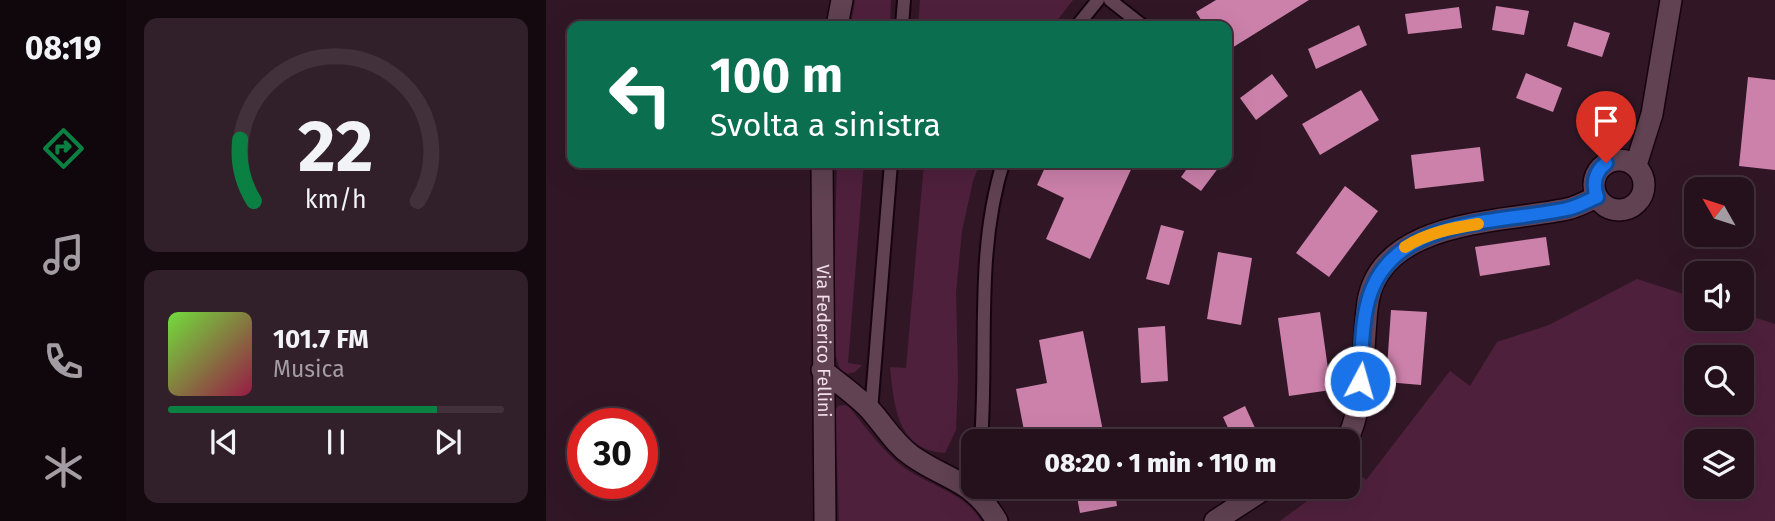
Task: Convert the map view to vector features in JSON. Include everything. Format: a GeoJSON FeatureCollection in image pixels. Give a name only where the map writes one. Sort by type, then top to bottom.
{"type":"FeatureCollection","features":[{"type":"Feature","properties":{"kind":"street"},"geometry":{"type":"LineString","coordinates":[[838,21],[842,0]]}},
{"type":"Feature","properties":{"kind":"street"},"geometry":{"type":"LineString","coordinates":[[1636,165],[1652,114],[1671,0]]}},
{"type":"Feature","properties":{"kind":"street"},"geometry":{"type":"LineString","coordinates":[[1621,159],[1636,165],[1644,184],[1644,191],[1637,203],[1630,208],[1615,210],[1608,207],[1597,197],[1594,190],[1596,174],[1606,163],[1621,159]]}},
{"type":"Feature","properties":{"kind":"street","name":"Via Federico Fellini"},"geometry":{"type":"LineString","coordinates":[[822,168],[825,521]]}},
{"type":"Feature","properties":{"kind":"street"},"geometry":{"type":"LineString","coordinates":[[1352,429],[1357,407],[1367,303],[1375,281],[1397,253],[1416,240],[1446,229],[1570,208],[1597,197]]}},
{"type":"Feature","properties":{"kind":"street"},"geometry":{"type":"LineString","coordinates":[[822,370],[871,411],[891,438],[913,457],[961,483]]}},
{"type":"Feature","properties":{"kind":"street"},"geometry":{"type":"LineString","coordinates":[[984,499],[998,521]]}},
{"type":"Feature","properties":{"kind":"street"},"geometry":{"type":"LineString","coordinates":[[1215,521],[1249,499]]}},
{"type":"Feature","properties":{"kind":"lane"},"geometry":{"type":"LineString","coordinates":[[902,21],[904,0]]}},
{"type":"Feature","properties":{"kind":"lane"},"geometry":{"type":"LineString","coordinates":[[1081,21],[1098,0]]}},
{"type":"Feature","properties":{"kind":"lane"},"geometry":{"type":"LineString","coordinates":[[1111,0],[1137,21]]}},
{"type":"Feature","properties":{"kind":"lane"},"geometry":{"type":"LineString","coordinates":[[871,411],[891,168]]}},
{"type":"Feature","properties":{"kind":"lane"},"geometry":{"type":"LineString","coordinates":[[981,429],[988,227],[993,193],[1001,168]]}},
{"type":"Feature","properties":{"kind":"shaded area"},"geometry":{"type":"Polygon","coordinates":[[[855,0],[891,0],[890,21],[852,21],[855,0]]]}},
{"type":"Feature","properties":{"kind":"shaded area"},"geometry":{"type":"Polygon","coordinates":[[[920,0],[1073,0],[1057,21],[918,21],[920,0]]]}},
{"type":"Feature","properties":{"kind":"shaded area"},"geometry":{"type":"Polygon","coordinates":[[[837,168],[864,168],[848,363],[862,365],[855,372],[847,374],[840,369],[832,345],[837,168]]]}},
{"type":"Feature","properties":{"kind":"shaded area"},"geometry":{"type":"Polygon","coordinates":[[[924,168],[978,168],[962,231],[956,292],[956,430],[945,453],[917,444],[901,424],[890,367],[906,368],[924,168]]]}},
{"type":"Feature","properties":{"kind":"shaded area"},"geometry":{"type":"Polygon","coordinates":[[[1637,279],[1684,294],[1684,331],[1754,331],[1754,317],[1775,324],[1775,521],[1280,521],[1310,499],[1360,499],[1360,475],[1366,480],[1450,371],[1470,386],[1497,342],[1549,325],[1637,279]]]}},
{"type":"Feature","properties":{"kind":"shaded area"},"geometry":{"type":"Polygon","coordinates":[[[838,406],[849,407],[896,461],[917,476],[953,494],[974,510],[981,521],[839,521],[835,411],[838,406]]]}},
{"type":"Feature","properties":{"kind":"building"},"geometry":{"type":"Polygon","coordinates":[[[1216,0],[1309,0],[1232,48],[1232,21],[1202,21],[1196,12],[1216,0]]]}},
{"type":"Feature","properties":{"kind":"building"},"geometry":{"type":"Polygon","coordinates":[[[1496,6],[1529,11],[1524,35],[1492,30],[1496,6]]]}},
{"type":"Feature","properties":{"kind":"building"},"geometry":{"type":"Polygon","coordinates":[[[1459,7],[1462,28],[1408,34],[1405,14],[1459,7]]]}},
{"type":"Feature","properties":{"kind":"building"},"geometry":{"type":"Polygon","coordinates":[[[1574,22],[1610,33],[1602,57],[1567,46],[1574,22]]]}},
{"type":"Feature","properties":{"kind":"building"},"geometry":{"type":"Polygon","coordinates":[[[1359,25],[1367,45],[1316,69],[1308,49],[1359,25]]]}},
{"type":"Feature","properties":{"kind":"building"},"geometry":{"type":"Polygon","coordinates":[[[1526,73],[1562,88],[1553,112],[1516,98],[1526,73]]]}},
{"type":"Feature","properties":{"kind":"building"},"geometry":{"type":"Polygon","coordinates":[[[1272,74],[1288,96],[1256,120],[1240,98],[1272,74]]]}},
{"type":"Feature","properties":{"kind":"building"},"geometry":{"type":"Polygon","coordinates":[[[1748,77],[1775,80],[1775,170],[1739,166],[1748,77]]]}},
{"type":"Feature","properties":{"kind":"building"},"geometry":{"type":"Polygon","coordinates":[[[1361,90],[1379,120],[1320,155],[1302,124],[1361,90]]]}},
{"type":"Feature","properties":{"kind":"building"},"geometry":{"type":"Polygon","coordinates":[[[1480,147],[1484,181],[1415,189],[1411,155],[1480,147]]]}},
{"type":"Feature","properties":{"kind":"building"},"geometry":{"type":"Polygon","coordinates":[[[1045,168],[1132,168],[1090,259],[1046,239],[1064,198],[1037,185],[1045,168]]]}},
{"type":"Feature","properties":{"kind":"building"},"geometry":{"type":"Polygon","coordinates":[[[1187,168],[1218,168],[1201,191],[1181,177],[1187,168]]]}},
{"type":"Feature","properties":{"kind":"building"},"geometry":{"type":"Polygon","coordinates":[[[1345,186],[1378,211],[1329,277],[1296,253],[1345,186]]]}},
{"type":"Feature","properties":{"kind":"building"},"geometry":{"type":"Polygon","coordinates":[[[1161,225],[1184,231],[1169,285],[1146,279],[1161,225]]]}},
{"type":"Feature","properties":{"kind":"building"},"geometry":{"type":"Polygon","coordinates":[[[1546,237],[1550,265],[1480,276],[1475,247],[1546,237]]]}},
{"type":"Feature","properties":{"kind":"building"},"geometry":{"type":"Polygon","coordinates":[[[1218,252],[1252,258],[1241,325],[1207,319],[1218,252]]]}},
{"type":"Feature","properties":{"kind":"building"},"geometry":{"type":"Polygon","coordinates":[[[1391,310],[1427,312],[1421,385],[1386,382],[1391,310]]]}},
{"type":"Feature","properties":{"kind":"building"},"geometry":{"type":"Polygon","coordinates":[[[1320,312],[1331,390],[1289,396],[1278,318],[1320,312]]]}},
{"type":"Feature","properties":{"kind":"building"},"geometry":{"type":"Polygon","coordinates":[[[1165,326],[1168,381],[1141,383],[1138,328],[1165,326]]]}},
{"type":"Feature","properties":{"kind":"building"},"geometry":{"type":"Polygon","coordinates":[[[1083,331],[1103,429],[1024,429],[1016,389],[1047,383],[1039,340],[1083,331]]]}},
{"type":"Feature","properties":{"kind":"building"},"geometry":{"type":"Polygon","coordinates":[[[1245,406],[1256,429],[1228,429],[1223,417],[1245,406]]]}},
{"type":"Feature","properties":{"kind":"building"},"geometry":{"type":"Polygon","coordinates":[[[1077,499],[1116,499],[1117,506],[1080,513],[1077,499]]]}},
{"type":"Feature","properties":{"kind":"slow traffic"},"geometry":{"type":"LineString","coordinates":[[1405,247],[1446,229],[1478,224]]}},
{"type":"Feature","properties":{"kind":"route"},"geometry":{"type":"LineString","coordinates":[[1360,381],[1367,303],[1375,281],[1397,253],[1416,240],[1446,229],[1570,208],[1597,197],[1594,190],[1596,174],[1606,163]]}}]}
